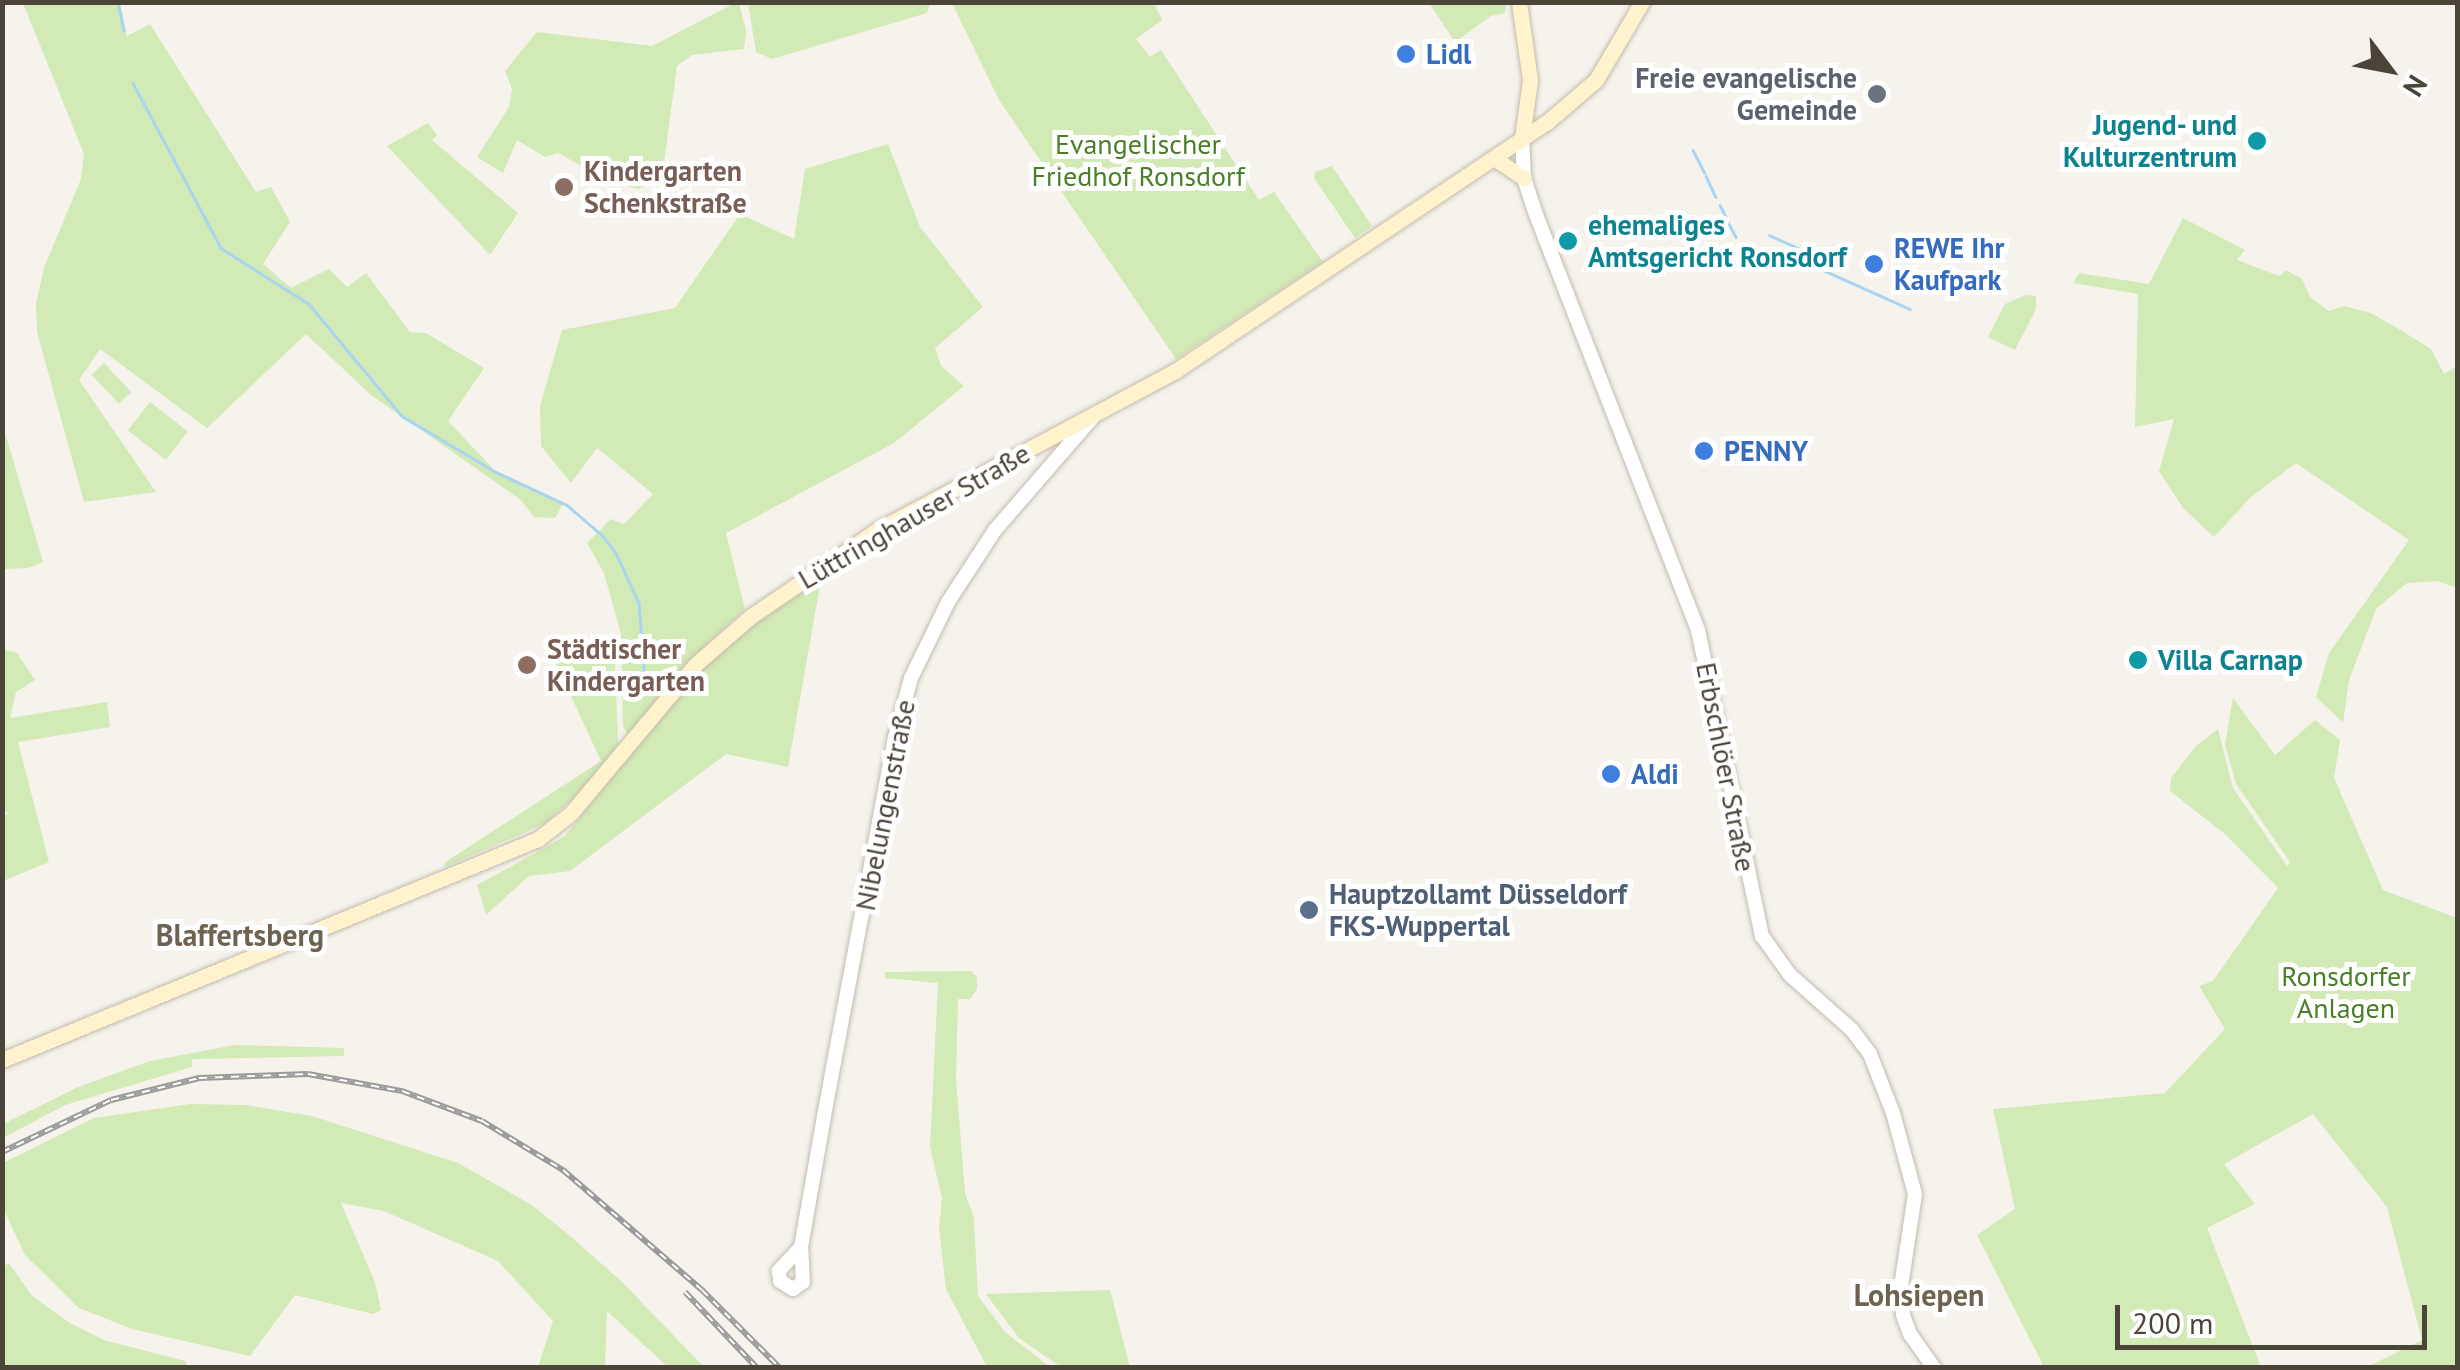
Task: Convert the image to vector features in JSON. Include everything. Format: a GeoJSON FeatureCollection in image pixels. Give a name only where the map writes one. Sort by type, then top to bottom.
{"type":"FeatureCollection","features":[{"type":"Feature","properties":{"kind":"main road"},"geometry":{"type":"LineString","coordinates":[[1519,2],[1530,80],[1522,138]]}},
{"type":"Feature","properties":{"kind":"main road","name":"Lüttringhauser Straße"},"geometry":{"type":"LineString","coordinates":[[2,1060],[538,839],[572,813],[696,664],[750,617],[877,530],[1093,416],[1217,345],[1494,158],[1596,80],[1642,2]]}},
{"type":"Feature","properties":{"kind":"main road"},"geometry":{"type":"LineString","coordinates":[[1494,158],[1524,178]]}},
{"type":"Feature","properties":{"kind":"street","name":"Erbschlöer Straße"},"geometry":{"type":"LineString","coordinates":[[1522,138],[1524,178],[1698,630],[1762,936],[1790,975],[1852,1030],[1870,1054],[1893,1113],[1914,1194],[1900,1293],[1902,1315],[1916,1344],[1934,1368]]}},
{"type":"Feature","properties":{"kind":"street","name":"Nibelungenstraße"},"geometry":{"type":"LineString","coordinates":[[801,1247],[895,738],[911,678],[948,602],[995,530],[1093,416]]}},
{"type":"Feature","properties":{"kind":"green space"},"geometry":{"type":"Polygon","coordinates":[[[931,2],[927,13],[772,59],[756,52],[748,3],[931,2]]]}},
{"type":"Feature","properties":{"kind":"green space"},"geometry":{"type":"Polygon","coordinates":[[[23,3],[120,3],[127,36],[150,24],[256,192],[271,187],[290,222],[263,264],[291,288],[329,269],[347,287],[366,273],[410,332],[426,333],[484,368],[448,421],[498,474],[563,504],[555,518],[534,517],[521,500],[371,395],[306,334],[207,428],[100,349],[79,380],[156,492],[84,502],[37,332],[36,304],[44,268],[81,179],[84,154],[23,3]]]}},
{"type":"Feature","properties":{"kind":"green space"},"geometry":{"type":"Polygon","coordinates":[[[739,3],[746,31],[744,49],[692,55],[677,66],[662,178],[638,189],[609,181],[558,153],[545,157],[517,140],[503,173],[477,157],[509,107],[512,89],[505,71],[537,32],[652,46],[739,3]]]}},
{"type":"Feature","properties":{"kind":"green space","name":"Evangelischer Friedhof Ronsdorf"},"geometry":{"type":"Polygon","coordinates":[[[952,3],[1154,3],[1162,20],[1136,39],[1150,57],[1161,50],[1259,200],[1274,192],[1323,262],[1176,359],[999,100],[952,3]]]}},
{"type":"Feature","properties":{"kind":"green space"},"geometry":{"type":"Polygon","coordinates":[[[1429,3],[1506,4],[1505,13],[1491,16],[1455,42],[1429,3]]]}},
{"type":"Feature","properties":{"kind":"green space"},"geometry":{"type":"Polygon","coordinates":[[[428,123],[437,135],[432,140],[518,213],[490,255],[387,146],[428,123]]]}},
{"type":"Feature","properties":{"kind":"green space"},"geometry":{"type":"Polygon","coordinates":[[[888,144],[920,227],[983,307],[935,348],[941,366],[964,386],[894,443],[726,533],[745,609],[681,669],[628,735],[623,726],[621,634],[604,573],[587,543],[611,519],[624,524],[653,494],[597,448],[571,483],[541,446],[540,406],[562,330],[675,308],[740,214],[794,239],[805,169],[888,144]]]}},
{"type":"Feature","properties":{"kind":"green space"},"geometry":{"type":"Polygon","coordinates":[[[1332,166],[1372,226],[1355,238],[1314,178],[1315,172],[1332,166]]]}},
{"type":"Feature","properties":{"kind":"green space"},"geometry":{"type":"Polygon","coordinates":[[[2183,218],[2245,250],[2237,260],[2279,276],[2286,270],[2302,279],[2310,297],[2329,311],[2344,306],[2371,313],[2402,331],[2431,349],[2444,374],[2457,366],[2457,588],[2437,581],[2407,583],[2376,609],[2349,680],[2343,723],[2316,697],[2329,653],[2409,540],[2296,463],[2251,497],[2214,537],[2183,508],[2159,471],[2174,419],[2135,427],[2138,294],[2073,283],[2079,273],[2149,284],[2183,218]]]}},
{"type":"Feature","properties":{"kind":"green space"},"geometry":{"type":"Polygon","coordinates":[[[2026,295],[2036,296],[2036,309],[2015,350],[1988,337],[2005,304],[2026,295]]]}},
{"type":"Feature","properties":{"kind":"green space"},"geometry":{"type":"Polygon","coordinates":[[[104,363],[131,392],[119,404],[92,375],[104,363]]]}},
{"type":"Feature","properties":{"kind":"green space"},"geometry":{"type":"Polygon","coordinates":[[[150,402],[188,432],[166,460],[128,430],[150,402]]]}},
{"type":"Feature","properties":{"kind":"green space"},"geometry":{"type":"Polygon","coordinates":[[[2,422],[43,562],[28,568],[3,569],[2,422]]]}},
{"type":"Feature","properties":{"kind":"green space"},"geometry":{"type":"Polygon","coordinates":[[[861,549],[820,585],[788,767],[726,754],[570,871],[529,876],[486,915],[477,885],[564,837],[692,678],[757,621],[861,549]]]}},
{"type":"Feature","properties":{"kind":"green space"},"geometry":{"type":"Polygon","coordinates":[[[614,638],[618,745],[574,798],[544,824],[445,867],[444,863],[601,761],[553,657],[614,638]]]}},
{"type":"Feature","properties":{"kind":"green space"},"geometry":{"type":"Polygon","coordinates":[[[3,649],[17,653],[35,680],[16,692],[10,718],[107,702],[110,727],[18,742],[49,862],[3,881],[3,816],[8,813],[2,809],[3,649]]]}},
{"type":"Feature","properties":{"kind":"green space","name":"Ronsdorfer Anlagen"},"geometry":{"type":"Polygon","coordinates":[[[2233,698],[2275,755],[2315,720],[2340,740],[2334,778],[2383,890],[2457,918],[2457,1367],[2367,1367],[2422,1340],[2387,1207],[2313,1114],[2224,1164],[2255,1204],[2207,1228],[2261,1367],[2044,1367],[1977,1235],[2015,1209],[1993,1109],[2165,1093],[2225,1029],[2199,986],[2213,981],[2278,888],[2225,834],[2170,791],[2171,778],[2196,746],[2218,729],[2233,788],[2287,866],[2290,862],[2236,784],[2225,745],[2233,698]]]}},
{"type":"Feature","properties":{"kind":"green space"},"geometry":{"type":"Polygon","coordinates":[[[971,971],[977,977],[977,989],[970,999],[958,999],[956,1079],[965,1193],[974,1218],[978,1296],[1005,1332],[1050,1367],[987,1367],[946,1289],[939,1228],[942,1198],[930,1147],[938,983],[885,978],[885,972],[971,971]]]}},
{"type":"Feature","properties":{"kind":"green space"},"geometry":{"type":"Polygon","coordinates":[[[235,1045],[344,1048],[344,1056],[192,1059],[192,1067],[65,1105],[3,1138],[3,1124],[78,1087],[150,1061],[235,1045]]]}},
{"type":"Feature","properties":{"kind":"green space"},"geometry":{"type":"Polygon","coordinates":[[[190,1104],[245,1105],[312,1116],[458,1163],[532,1205],[570,1236],[620,1280],[704,1367],[668,1367],[607,1311],[605,1367],[538,1367],[553,1321],[498,1261],[384,1211],[341,1203],[375,1282],[381,1310],[373,1314],[295,1295],[250,1356],[132,1329],[79,1308],[25,1255],[3,1208],[3,1163],[94,1118],[190,1104]]]}},
{"type":"Feature","properties":{"kind":"green space"},"geometry":{"type":"Polygon","coordinates":[[[9,1263],[32,1296],[70,1323],[104,1340],[185,1361],[188,1367],[3,1367],[3,1267],[9,1263]]]}},
{"type":"Feature","properties":{"kind":"green space"},"geometry":{"type":"Polygon","coordinates":[[[1110,1290],[1130,1367],[1064,1367],[1055,1363],[1019,1338],[986,1294],[1110,1290]]]}},
{"type":"Feature","properties":{"kind":"waterway"},"geometry":{"type":"LineString","coordinates":[[118,2],[124,30]]}},
{"type":"Feature","properties":{"kind":"waterway"},"geometry":{"type":"LineString","coordinates":[[133,83],[221,248],[309,304],[402,416],[496,472],[567,505],[603,536],[616,553],[639,603],[645,679],[652,689]]}},
{"type":"Feature","properties":{"kind":"waterway"},"geometry":{"type":"LineString","coordinates":[[1693,150],[1704,172]]}},
{"type":"Feature","properties":{"kind":"waterway"},"geometry":{"type":"LineString","coordinates":[[1706,176],[1716,197]]}},
{"type":"Feature","properties":{"kind":"waterway"},"geometry":{"type":"LineString","coordinates":[[1720,205],[1726,217]]}},
{"type":"Feature","properties":{"kind":"waterway"},"geometry":{"type":"LineString","coordinates":[[1728,222],[1736,237]]}},
{"type":"Feature","properties":{"kind":"waterway"},"geometry":{"type":"LineString","coordinates":[[1769,235],[1800,249]]}},
{"type":"Feature","properties":{"kind":"waterway"},"geometry":{"type":"LineString","coordinates":[[1805,262],[1910,309]]}},
{"type":"Feature","properties":{"kind":"railway"},"geometry":{"type":"LineString","coordinates":[[2,1152],[111,1100],[199,1078],[308,1074],[402,1091],[482,1121],[563,1170],[702,1290],[780,1368]]}},
{"type":"Feature","properties":{"kind":"railway"},"geometry":{"type":"LineString","coordinates":[[685,1292],[757,1368]]}},
{"type":"Feature","properties":{"kind":"place","name":"Lidl"},"geometry":{"type":"Point","coordinates":[1406,54]}},
{"type":"Feature","properties":{"kind":"place","name":"Freie evangelische Gemeinde"},"geometry":{"type":"Point","coordinates":[1877,94]}},
{"type":"Feature","properties":{"kind":"place","name":"Jugend- und Kulturzentrum"},"geometry":{"type":"Point","coordinates":[2257,141]}},
{"type":"Feature","properties":{"kind":"place","name":"Kindergarten Schenkstraße"},"geometry":{"type":"Point","coordinates":[564,187]}},
{"type":"Feature","properties":{"kind":"place","name":"ehemaliges Amtsgericht Ronsdorf"},"geometry":{"type":"Point","coordinates":[1568,241]}},
{"type":"Feature","properties":{"kind":"place","name":"REWE Ihr Kaufpark"},"geometry":{"type":"Point","coordinates":[1874,264]}},
{"type":"Feature","properties":{"kind":"place","name":"PENNY"},"geometry":{"type":"Point","coordinates":[1704,451]}},
{"type":"Feature","properties":{"kind":"place","name":"Villa Carnap"},"geometry":{"type":"Point","coordinates":[2138,660]}},
{"type":"Feature","properties":{"kind":"place","name":"Städtischer Kindergarten"},"geometry":{"type":"Point","coordinates":[527,665]}},
{"type":"Feature","properties":{"kind":"place","name":"Aldi"},"geometry":{"type":"Point","coordinates":[1611,774]}},
{"type":"Feature","properties":{"kind":"place","name":"Hauptzollamt Düsseldorf FKS-Wuppertal"},"geometry":{"type":"Point","coordinates":[1309,910]}},
{"type":"Feature","properties":{"kind":"district","name":"Blaffertsberg"},"geometry":{"type":"Point","coordinates":[240,935]}},
{"type":"Feature","properties":{"kind":"district","name":"Lohsiepen"},"geometry":{"type":"Point","coordinates":[1919,1295]}}]}
